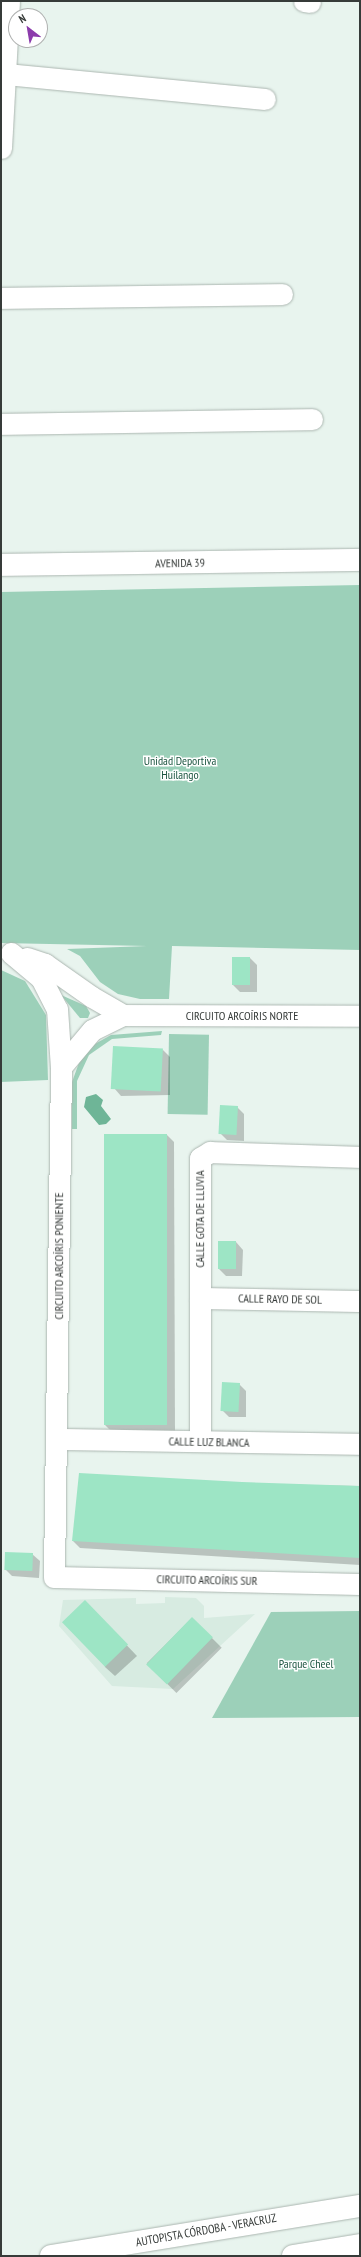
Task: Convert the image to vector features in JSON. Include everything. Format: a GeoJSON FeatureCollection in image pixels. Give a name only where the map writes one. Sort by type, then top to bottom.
{"type":"FeatureCollection","features":[{"type":"Feature","properties":{"kind":"main road","name":"AVENIDA 39"},"geometry":{"type":"LineString","coordinates":[[1,565],[360,560]]}},
{"type":"Feature","properties":{"kind":"main road","name":"AUTOPISTA CÓRDOBA - VERACRUZ"},"geometry":{"type":"LineString","coordinates":[[51,2256],[360,2206]]}},
{"type":"Feature","properties":{"kind":"main road"},"geometry":{"type":"LineString","coordinates":[[293,2256],[360,2245]]}},
{"type":"Feature","properties":{"kind":"street"},"geometry":{"type":"LineString","coordinates":[[1,148],[9,1]]}},
{"type":"Feature","properties":{"kind":"street"},"geometry":{"type":"LineString","coordinates":[[6,74],[265,99]]}},
{"type":"Feature","properties":{"kind":"street"},"geometry":{"type":"LineString","coordinates":[[1,298],[282,294]]}},
{"type":"Feature","properties":{"kind":"street"},"geometry":{"type":"LineString","coordinates":[[1,424],[312,419]]}},
{"type":"Feature","properties":{"kind":"street","name":"CIRCUITO ARCOÍRIS NORTE"},"geometry":{"type":"LineString","coordinates":[[6,953],[45,964],[92,997],[123,1015]]}},
{"type":"Feature","properties":{"kind":"street","name":"CIRCUITO ARCOÍRIS PONIENTE"},"geometry":{"type":"LineString","coordinates":[[6,953],[41,978],[57,1009],[61,1067],[58,1438],[54,1577]]}},
{"type":"Feature","properties":{"kind":"street","name":"CIRCUITO ARCOÍRIS NORTE"},"geometry":{"type":"LineString","coordinates":[[61,1067],[92,1030],[123,1015],[360,1016]]}},
{"type":"Feature","properties":{"kind":"street","name":"CALLE GOTA DE LLUVIA"},"geometry":{"type":"LineString","coordinates":[[200,1442],[200,1158],[210,1152],[360,1157]]}},
{"type":"Feature","properties":{"kind":"street","name":"CALLE RAYO DE SOL"},"geometry":{"type":"LineString","coordinates":[[200,1298],[360,1300]]}},
{"type":"Feature","properties":{"kind":"street","name":"CALLE LUZ BLANCA"},"geometry":{"type":"LineString","coordinates":[[58,1438],[360,1444]]}},
{"type":"Feature","properties":{"kind":"street","name":"CIRCUITO ARCOÍRIS SUR"},"geometry":{"type":"LineString","coordinates":[[54,1577],[360,1584]]}},
{"type":"Feature","properties":{"kind":"shaded area"},"geometry":{"type":"Polygon","coordinates":[[[96,1094],[103,1100],[101,1106],[111,1119],[106,1124],[99,1125],[84,1107],[86,1097],[96,1094]]]}},
{"type":"Feature","properties":{"kind":"shaded area"},"geometry":{"type":"Polygon","coordinates":[[[165,1597],[196,1598],[204,1606],[204,1618],[255,1614],[173,1689],[112,1686],[59,1626],[63,1600],[136,1598],[136,1604],[165,1603],[165,1597]]]}},
{"type":"Feature","properties":{"kind":"green space","name":"Unidad Deportiva Huilango"},"geometry":{"type":"Polygon","coordinates":[[[360,585],[360,950],[172,946],[169,999],[140,999],[118,994],[100,982],[80,956],[67,949],[147,946],[1,943],[1,592],[360,585]]]}},
{"type":"Feature","properties":{"kind":"green space"},"geometry":{"type":"Polygon","coordinates":[[[1,970],[25,981],[46,1015],[48,1080],[1,1082],[1,970]]]}},
{"type":"Feature","properties":{"kind":"green space"},"geometry":{"type":"Polygon","coordinates":[[[61,995],[86,1006],[90,1013],[88,1018],[80,1018],[61,995]]]}},
{"type":"Feature","properties":{"kind":"green space"},"geometry":{"type":"Polygon","coordinates":[[[162,1031],[161,1035],[112,1039],[89,1055],[77,1081],[77,1129],[72,1129],[72,1082],[80,1060],[93,1045],[111,1035],[162,1031]]]}},
{"type":"Feature","properties":{"kind":"green space"},"geometry":{"type":"Polygon","coordinates":[[[169,1034],[209,1035],[208,1115],[168,1114],[169,1034]]]}},
{"type":"Feature","properties":{"kind":"green space","name":"Parque Cheel"},"geometry":{"type":"Polygon","coordinates":[[[360,1611],[360,1717],[212,1718],[271,1612],[360,1611]]]}},
{"type":"Feature","properties":{"kind":"building"},"geometry":{"type":"Polygon","coordinates":[[[232,957],[250,957],[250,985],[232,985],[232,957]]]}},
{"type":"Feature","properties":{"kind":"building"},"geometry":{"type":"Polygon","coordinates":[[[113,1046],[163,1049],[161,1092],[111,1089],[113,1046]]]}},
{"type":"Feature","properties":{"kind":"building"},"geometry":{"type":"Polygon","coordinates":[[[220,1105],[238,1106],[236,1135],[218,1134],[220,1105]]]}},
{"type":"Feature","properties":{"kind":"building"},"geometry":{"type":"Polygon","coordinates":[[[104,1134],[167,1134],[167,1425],[104,1425],[104,1134]]]}},
{"type":"Feature","properties":{"kind":"building"},"geometry":{"type":"Polygon","coordinates":[[[218,1241],[236,1241],[236,1269],[218,1269],[218,1241]]]}},
{"type":"Feature","properties":{"kind":"building"},"geometry":{"type":"Polygon","coordinates":[[[222,1382],[240,1383],[238,1412],[220,1411],[222,1382]]]}},
{"type":"Feature","properties":{"kind":"building"},"geometry":{"type":"Polygon","coordinates":[[[79,1473],[242,1482],[360,1486],[360,1558],[72,1541],[79,1473]]]}},
{"type":"Feature","properties":{"kind":"building"},"geometry":{"type":"Polygon","coordinates":[[[5,1552],[33,1553],[32,1571],[4,1570],[5,1552]]]}},
{"type":"Feature","properties":{"kind":"building"},"geometry":{"type":"Polygon","coordinates":[[[85,1600],[128,1645],[105,1667],[62,1622],[85,1600]]]}},
{"type":"Feature","properties":{"kind":"building"},"geometry":{"type":"Polygon","coordinates":[[[192,1617],[213,1637],[167,1685],[146,1664],[192,1617]]]}}]}
